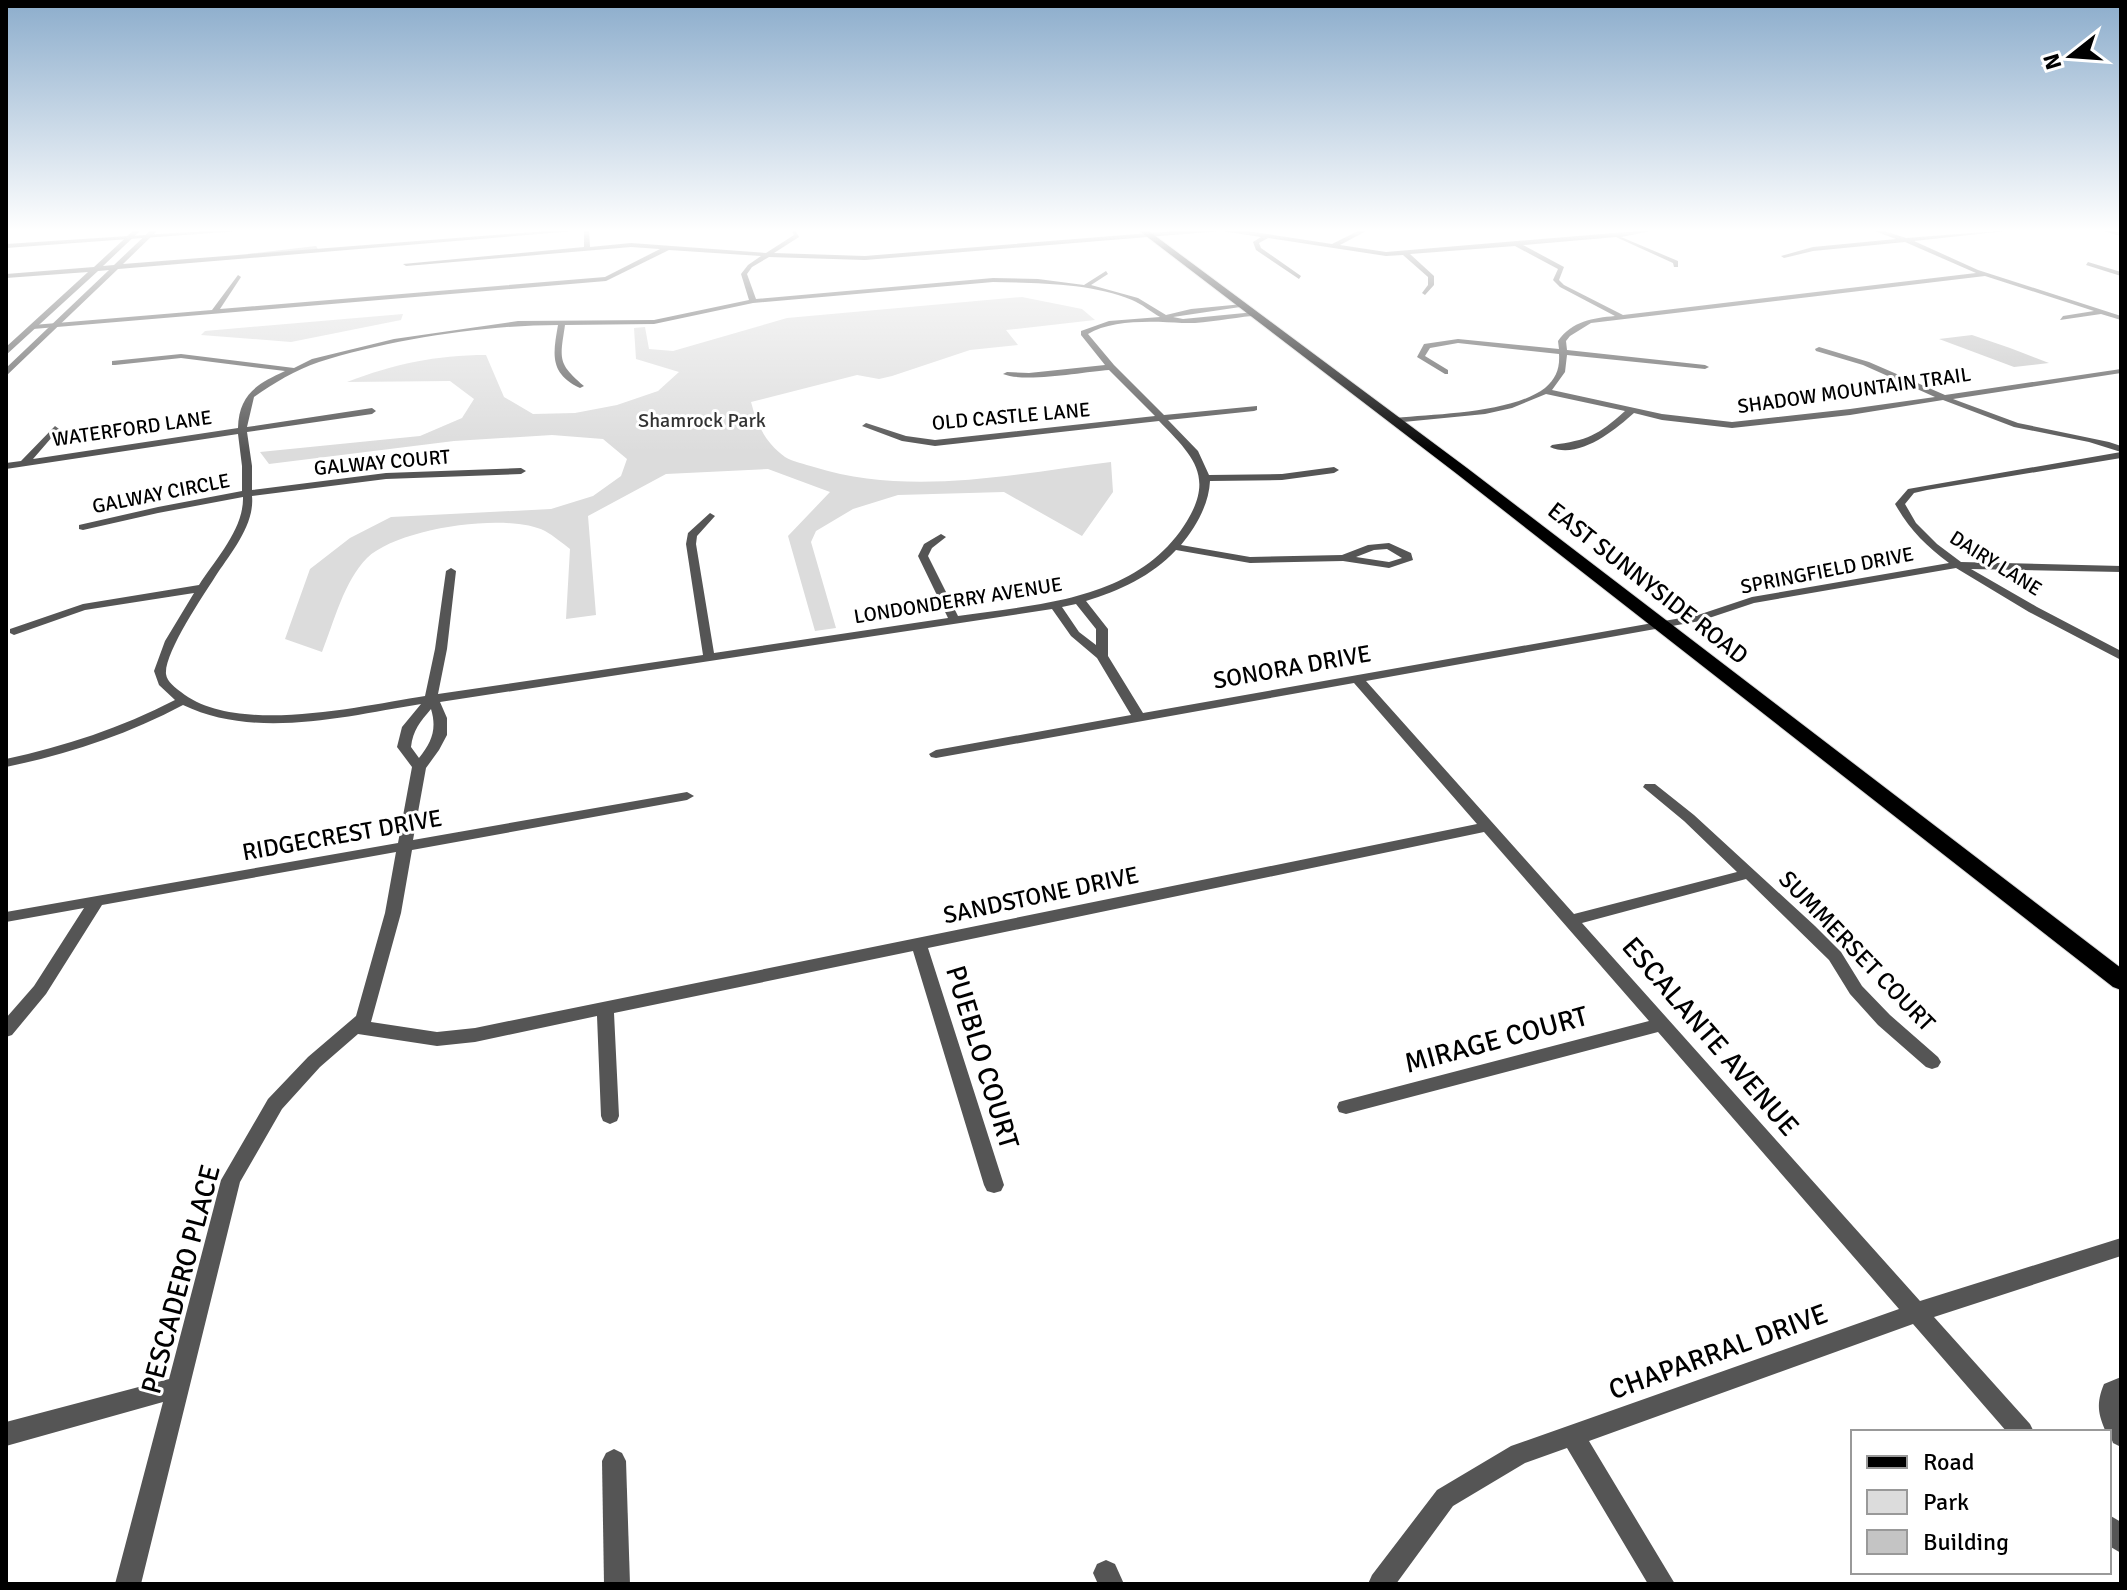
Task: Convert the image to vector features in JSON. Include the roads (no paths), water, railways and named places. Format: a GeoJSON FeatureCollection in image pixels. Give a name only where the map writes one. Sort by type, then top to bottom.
{"type":"FeatureCollection","features":[{"type":"Feature","properties":{"kind":"main road","name":"EAST SUNNYSIDE ROAD"},"geometry":{"type":"LineString","coordinates":[[1239,303],[2121,981]]}},
{"type":"Feature","properties":{"kind":"street"},"geometry":{"type":"LineString","coordinates":[[6,352],[58,303]]}},
{"type":"Feature","properties":{"kind":"street"},"geometry":{"type":"LineString","coordinates":[[6,373],[79,303]]}},
{"type":"Feature","properties":{"kind":"street"},"geometry":{"type":"LineString","coordinates":[[215,311],[220,303]]}},
{"type":"Feature","properties":{"kind":"street"},"geometry":{"type":"LineString","coordinates":[[33,327],[310,303]]}},
{"type":"Feature","properties":{"kind":"street"},"geometry":{"type":"LineString","coordinates":[[6,763],[80,745],[152,717],[182,701],[162,681],[160,670],[202,588],[236,538],[249,505],[250,479],[240,430],[250,396],[295,370],[378,343],[518,323],[654,322],[743,303]]}},
{"type":"Feature","properties":{"kind":"street"},"geometry":{"type":"LineString","coordinates":[[1143,303],[1166,318]]}},
{"type":"Feature","properties":{"kind":"street"},"geometry":{"type":"LineString","coordinates":[[1596,303],[1622,316]]}},
{"type":"Feature","properties":{"kind":"street"},"geometry":{"type":"LineString","coordinates":[[1396,421],[1515,404],[1546,391],[1560,376],[1565,352],[1562,341],[1578,326],[1622,316],[1733,303]]}},
{"type":"Feature","properties":{"kind":"street"},"geometry":{"type":"LineString","coordinates":[[2077,303],[2121,318]]}},
{"type":"Feature","properties":{"kind":"street"},"geometry":{"type":"LineString","coordinates":[[1248,310],[1183,321],[1166,318],[1095,327],[1085,332],[1084,337],[1196,455],[1206,478],[1282,477],[1334,470]]}},
{"type":"Feature","properties":{"kind":"street"},"geometry":{"type":"LineString","coordinates":[[2063,318],[2105,312]]}},
{"type":"Feature","properties":{"kind":"street"},"geometry":{"type":"LineString","coordinates":[[562,322],[557,359],[560,370],[580,386]]}},
{"type":"Feature","properties":{"kind":"street"},"geometry":{"type":"LineString","coordinates":[[1445,372],[1421,357],[1427,346],[1458,341],[1705,367]]}},
{"type":"Feature","properties":{"kind":"street"},"geometry":{"type":"LineString","coordinates":[[1819,349],[1852,358],[2000,420],[2075,433],[2121,449]]}},
{"type":"Feature","properties":{"kind":"street"},"geometry":{"type":"LineString","coordinates":[[115,363],[181,356],[295,370]]}},
{"type":"Feature","properties":{"kind":"street"},"geometry":{"type":"LineString","coordinates":[[1007,374],[1029,375],[1111,367]]}},
{"type":"Feature","properties":{"kind":"street","name":"SHADOW MOUNTAIN TRAIL"},"geometry":{"type":"LineString","coordinates":[[1546,391],[1631,411],[1732,425],[1789,421],[2121,371]]}},
{"type":"Feature","properties":{"kind":"street","name":"OLD CASTLE LANE"},"geometry":{"type":"LineString","coordinates":[[866,426],[905,439],[935,443],[1254,408]]}},
{"type":"Feature","properties":{"kind":"street","name":"WATERFORD LANE"},"geometry":{"type":"LineString","coordinates":[[6,463],[149,446],[372,411]]}},
{"type":"Feature","properties":{"kind":"street"},"geometry":{"type":"LineString","coordinates":[[1555,447],[1577,446],[1599,438],[1631,411]]}},
{"type":"Feature","properties":{"kind":"street"},"geometry":{"type":"LineString","coordinates":[[28,460],[55,429]]}},
{"type":"Feature","properties":{"kind":"street","name":"DAIRY LANE"},"geometry":{"type":"LineString","coordinates":[[2121,455],[1911,491],[1900,504],[1903,516],[1957,565],[2121,656]]}},
{"type":"Feature","properties":{"kind":"street","name":"GALWAY COURT"},"geometry":{"type":"LineString","coordinates":[[247,495],[386,476],[521,471]]}},
{"type":"Feature","properties":{"kind":"street","name":"LONDONDERRY AVENUE"},"geometry":{"type":"LineString","coordinates":[[182,701],[213,712],[261,719],[313,717],[1055,605],[1138,575],[1177,547],[1199,508],[1206,478]]}},
{"type":"Feature","properties":{"kind":"street","name":"GALWAY CIRCLE"},"geometry":{"type":"LineString","coordinates":[[83,527],[247,495]]}},
{"type":"Feature","properties":{"kind":"street"},"geometry":{"type":"LineString","coordinates":[[709,656],[691,544],[692,535],[710,516]]}},
{"type":"Feature","properties":{"kind":"street"},"geometry":{"type":"LineString","coordinates":[[941,537],[928,546],[923,556],[954,619]]}},
{"type":"Feature","properties":{"kind":"street"},"geometry":{"type":"LineString","coordinates":[[1177,547],[1250,560],[1343,558],[1389,565],[1408,560],[1401,549],[1389,546],[1372,547],[1343,558]]}},
{"type":"Feature","properties":{"kind":"street","name":"SPRINGFIELD DRIVE"},"geometry":{"type":"LineString","coordinates":[[1657,624],[1700,618],[1752,600],[1957,565],[2121,569]]}},
{"type":"Feature","properties":{"kind":"street"},"geometry":{"type":"LineString","coordinates":[[419,767],[404,747],[405,732],[432,698],[451,571]]}},
{"type":"Feature","properties":{"kind":"street"},"geometry":{"type":"LineString","coordinates":[[14,631],[83,607],[202,588]]}},
{"type":"Feature","properties":{"kind":"street"},"geometry":{"type":"LineString","coordinates":[[1078,599],[1102,629],[1102,656]]}},
{"type":"Feature","properties":{"kind":"street"},"geometry":{"type":"LineString","coordinates":[[1055,605],[1075,634],[1102,656],[1138,716]]}},
{"type":"Feature","properties":{"kind":"street","name":"SONORA DRIVE"},"geometry":{"type":"LineString","coordinates":[[936,754],[1657,624]]}},
{"type":"Feature","properties":{"kind":"street","name":"ESCALANTE AVENUE"},"geometry":{"type":"LineString","coordinates":[[1356,678],[2020,1430]]}},
{"type":"Feature","properties":{"kind":"street"},"geometry":{"type":"LineString","coordinates":[[357,1027],[364,1019],[376,980],[419,767],[435,749],[441,735],[442,717],[432,698]]}},
{"type":"Feature","properties":{"kind":"street","name":"SUMMERSET COURT"},"geometry":{"type":"LineString","coordinates":[[1650,787],[1689,818],[1827,947],[1856,990],[1884,1020],[1932,1062]]}},
{"type":"Feature","properties":{"kind":"street","name":"RIDGECREST DRIVE"},"geometry":{"type":"LineString","coordinates":[[6,917],[687,796]]}},
{"type":"Feature","properties":{"kind":"street","name":"SANDSTONE DRIVE"},"geometry":{"type":"LineString","coordinates":[[357,1027],[437,1039],[475,1035],[1487,827]]}},
{"type":"Feature","properties":{"kind":"street","name":"SUMMERSET COURT"},"geometry":{"type":"LineString","coordinates":[[1570,921],[1747,874]]}},
{"type":"Feature","properties":{"kind":"street"},"geometry":{"type":"LineString","coordinates":[[6,1030],[40,990],[79,934],[96,902]]}},
{"type":"Feature","properties":{"kind":"street","name":"PUEBLO COURT"},"geometry":{"type":"LineString","coordinates":[[919,945],[994,1185]]}},
{"type":"Feature","properties":{"kind":"street"},"geometry":{"type":"LineString","coordinates":[[605,1007],[610,1116]]}},
{"type":"Feature","properties":{"kind":"street","name":"MIRAGE COURT"},"geometry":{"type":"LineString","coordinates":[[1346,1107],[1660,1025]]}},
{"type":"Feature","properties":{"kind":"street","name":"PESCADERO PLACE"},"geometry":{"type":"LineString","coordinates":[[128,1584],[231,1180],[275,1104],[314,1062],[357,1027]]}},
{"type":"Feature","properties":{"kind":"street","name":"CHAPARRAL DRIVE"},"geometry":{"type":"LineString","coordinates":[[1381,1584],[1445,1498],[1519,1454],[1915,1313],[2121,1247]]}},
{"type":"Feature","properties":{"kind":"street"},"geometry":{"type":"LineString","coordinates":[[6,1434],[179,1387]]}},
{"type":"Feature","properties":{"kind":"street"},"geometry":{"type":"LineString","coordinates":[[2121,1388],[2112,1392],[2107,1402],[2110,1416],[2121,1435]]}},
{"type":"Feature","properties":{"kind":"street"},"geometry":{"type":"LineString","coordinates":[[1572,1435],[1662,1584]]}},
{"type":"Feature","properties":{"kind":"street"},"geometry":{"type":"LineString","coordinates":[[614,1461],[617,1584]]}},
{"type":"Feature","properties":{"kind":"park label","name":"Shamrock Park"},"geometry":{"type":"Point","coordinates":[702,420]}}]}
